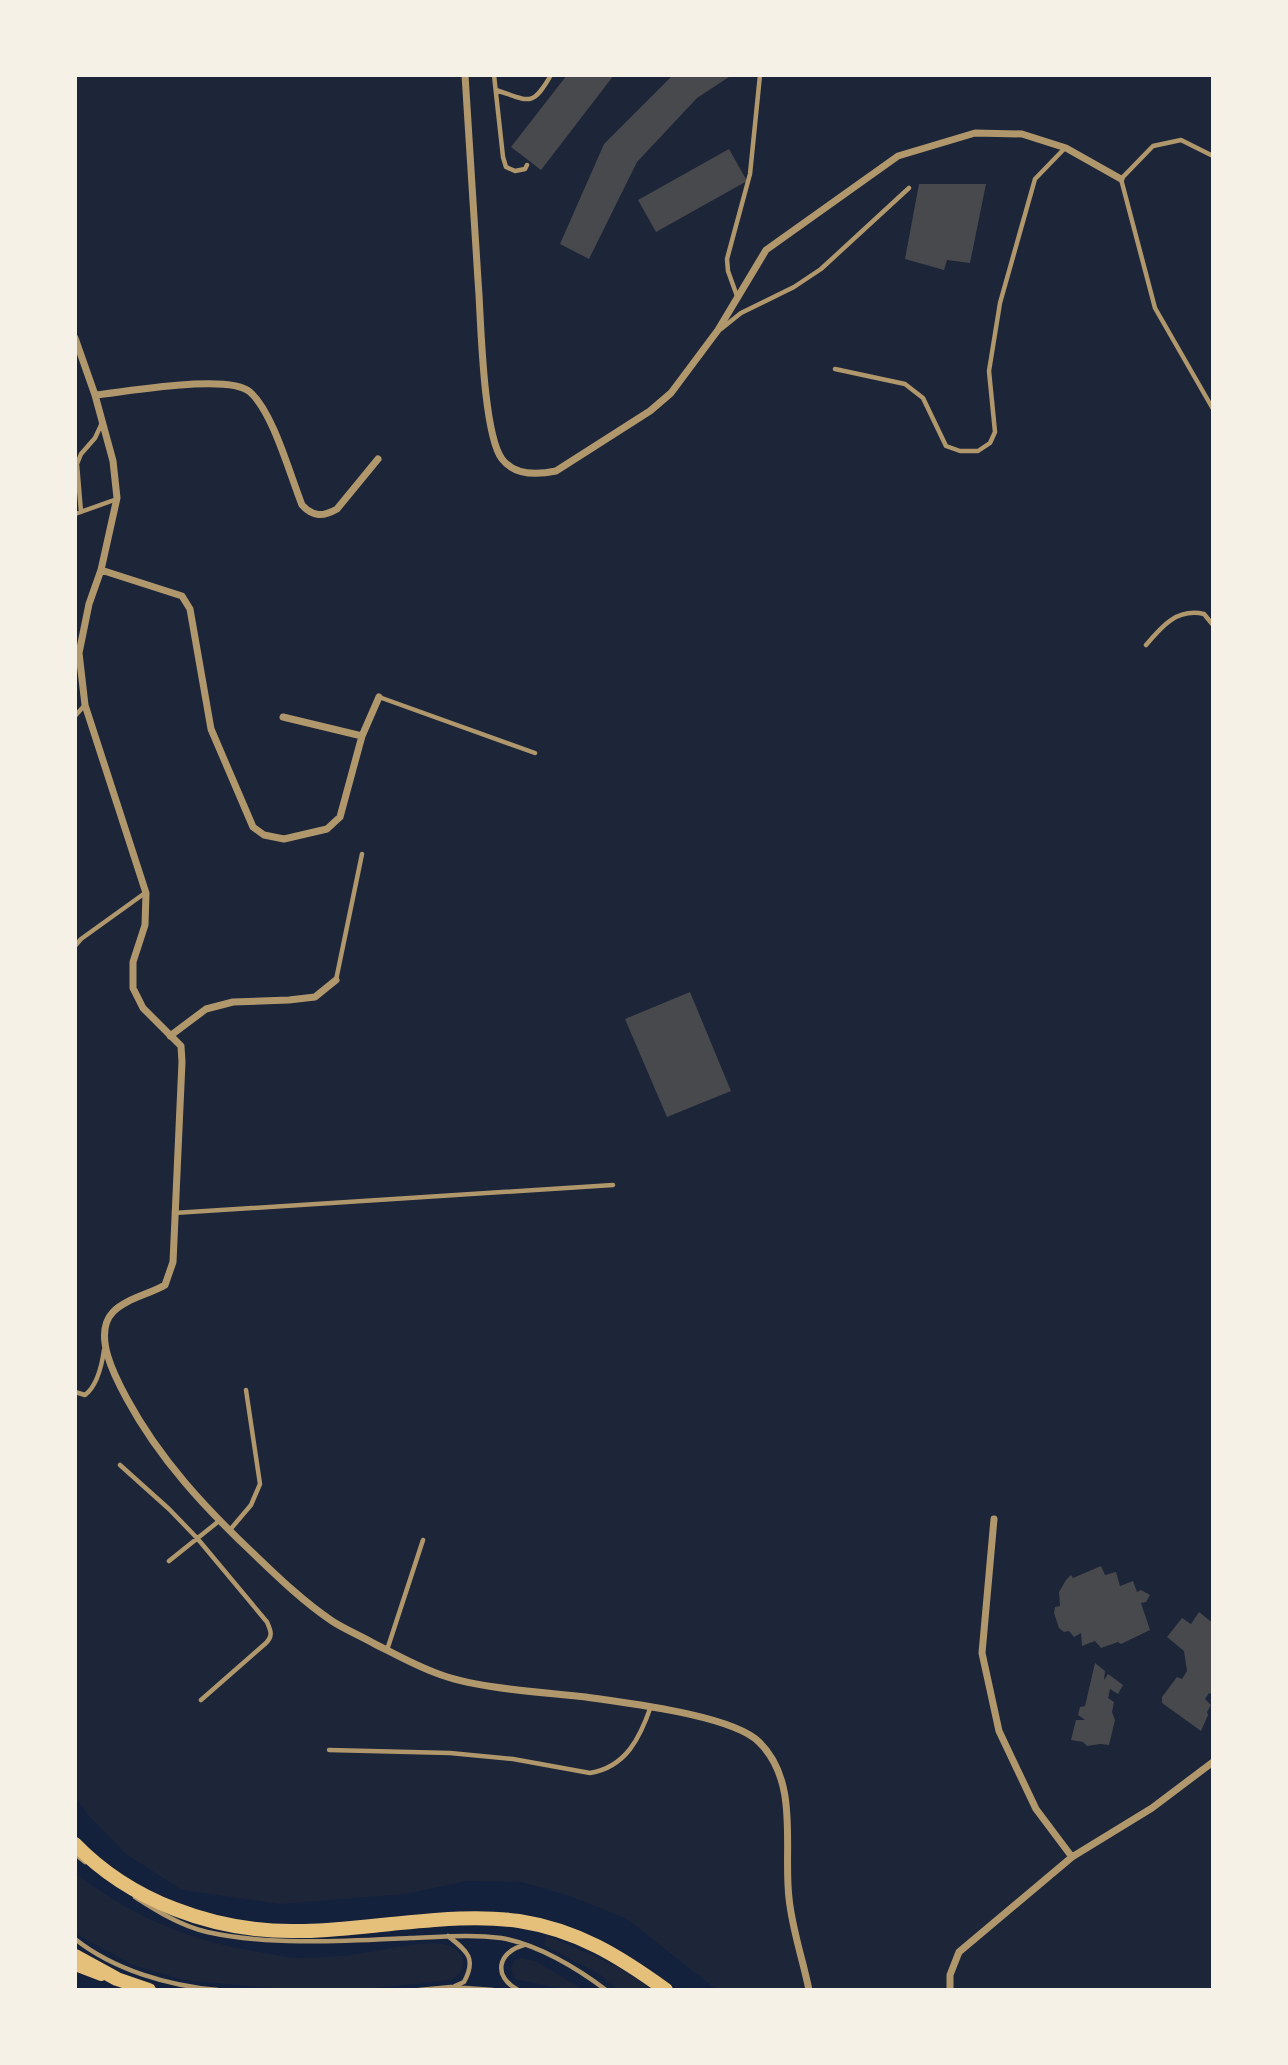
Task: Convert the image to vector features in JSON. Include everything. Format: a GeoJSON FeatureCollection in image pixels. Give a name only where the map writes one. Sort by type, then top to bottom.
{"type":"FeatureCollection","features":[{"type":"Feature","properties":{"kind":"main road"},"geometry":{"type":"LineString","coordinates":[[75,1844],[110,1874],[164,1905],[239,1928],[293,1932],[465,1919],[517,1921],[554,1929],[591,1942],[615,1954],[666,1990]]}},
{"type":"Feature","properties":{"kind":"main road"},"geometry":{"type":"LineString","coordinates":[[75,1956],[117,1979]]}},
{"type":"Feature","properties":{"kind":"main road"},"geometry":{"type":"LineString","coordinates":[[75,1965],[149,1990]]}},
{"type":"Feature","properties":{"kind":"street"},"geometry":{"type":"LineString","coordinates":[[465,75],[484,365],[494,442],[503,460],[518,472],[539,475],[556,471],[650,411],[671,393],[718,330],[766,250],[898,156],[975,133],[1022,134],[1066,148],[1121,179]]}},
{"type":"Feature","properties":{"kind":"street"},"geometry":{"type":"LineString","coordinates":[[75,338],[96,395],[113,461],[117,498],[79,653],[85,705],[146,893],[145,925],[133,962],[133,988],[143,1008],[181,1046],[182,1062],[173,1213],[173,1262],[165,1285],[114,1310],[106,1323],[105,1343],[116,1378],[135,1414],[172,1468],[219,1521],[298,1596],[334,1622],[438,1674],[651,1706],[739,1728],[757,1740],[769,1752],[782,1780],[787,1811],[789,1901],[809,1990]]}},
{"type":"Feature","properties":{"kind":"street"},"geometry":{"type":"LineString","coordinates":[[96,395],[216,382],[248,390],[266,413],[302,505],[308,512],[318,516],[337,509],[378,459]]}},
{"type":"Feature","properties":{"kind":"street"},"geometry":{"type":"LineString","coordinates":[[101,570],[182,596],[190,609],[211,729],[253,827],[264,835],[284,839],[327,829],[340,817],[362,736],[379,696]]}},
{"type":"Feature","properties":{"kind":"street"},"geometry":{"type":"LineString","coordinates":[[283,717],[362,736]]}},
{"type":"Feature","properties":{"kind":"street"},"geometry":{"type":"LineString","coordinates":[[170,1036],[206,1010],[233,1002],[315,997],[336,980]]}},
{"type":"Feature","properties":{"kind":"street"},"geometry":{"type":"LineString","coordinates":[[994,1519],[982,1653],[996,1718],[999,1731],[1036,1809],[1072,1857]]}},
{"type":"Feature","properties":{"kind":"street"},"geometry":{"type":"LineString","coordinates":[[950,1990],[950,1975],[958,1952],[1072,1857],[1152,1808],[1213,1762]]}},
{"type":"Feature","properties":{"kind":"lane"},"geometry":{"type":"LineString","coordinates":[[494,75],[506,167],[515,172],[525,169],[527,165]]}},
{"type":"Feature","properties":{"kind":"lane"},"geometry":{"type":"LineString","coordinates":[[496,90],[523,99],[533,99],[540,95],[551,75]]}},
{"type":"Feature","properties":{"kind":"lane"},"geometry":{"type":"LineString","coordinates":[[737,296],[728,271],[727,259],[750,174],[761,75]]}},
{"type":"Feature","properties":{"kind":"lane"},"geometry":{"type":"LineString","coordinates":[[1213,156],[1181,140],[1153,146],[1121,179],[1155,308],[1213,409]]}},
{"type":"Feature","properties":{"kind":"lane"},"geometry":{"type":"LineString","coordinates":[[835,369],[905,384],[923,398],[946,446],[960,451],[978,451],[990,443],[995,432],[989,371],[1000,303],[1035,179],[1066,148]]}},
{"type":"Feature","properties":{"kind":"lane"},"geometry":{"type":"LineString","coordinates":[[718,330],[741,313],[794,287],[821,269],[909,188]]}},
{"type":"Feature","properties":{"kind":"lane"},"geometry":{"type":"LineString","coordinates":[[102,423],[77,464],[78,513],[117,498]]}},
{"type":"Feature","properties":{"kind":"lane"},"geometry":{"type":"LineString","coordinates":[[1146,645],[1177,615],[1191,611],[1204,614],[1213,625]]}},
{"type":"Feature","properties":{"kind":"lane"},"geometry":{"type":"LineString","coordinates":[[379,696],[535,753]]}},
{"type":"Feature","properties":{"kind":"lane"},"geometry":{"type":"LineString","coordinates":[[75,716],[85,705]]}},
{"type":"Feature","properties":{"kind":"lane"},"geometry":{"type":"LineString","coordinates":[[336,980],[362,854]]}},
{"type":"Feature","properties":{"kind":"lane"},"geometry":{"type":"LineString","coordinates":[[75,946],[146,893]]}},
{"type":"Feature","properties":{"kind":"lane"},"geometry":{"type":"LineString","coordinates":[[173,1213],[614,1185]]}},
{"type":"Feature","properties":{"kind":"lane"},"geometry":{"type":"LineString","coordinates":[[75,1392],[85,1395],[90,1391],[102,1362],[105,1343]]}},
{"type":"Feature","properties":{"kind":"lane"},"geometry":{"type":"LineString","coordinates":[[229,1531],[251,1505],[260,1484],[246,1390]]}},
{"type":"Feature","properties":{"kind":"lane"},"geometry":{"type":"LineString","coordinates":[[120,1465],[197,1538],[267,1622],[271,1632],[271,1638],[266,1643],[201,1700]]}},
{"type":"Feature","properties":{"kind":"lane"},"geometry":{"type":"LineString","coordinates":[[169,1561],[219,1521]]}},
{"type":"Feature","properties":{"kind":"lane"},"geometry":{"type":"LineString","coordinates":[[387,1650],[423,1540]]}},
{"type":"Feature","properties":{"kind":"lane"},"geometry":{"type":"LineString","coordinates":[[329,1750],[450,1753],[513,1759],[590,1773],[603,1771],[621,1759],[641,1735],[651,1706]]}},
{"type":"Feature","properties":{"kind":"lane"},"geometry":{"type":"LineString","coordinates":[[75,1854],[106,1879],[161,1913],[205,1931],[256,1939],[448,1936],[501,1938],[557,1959],[606,1990]]}},
{"type":"Feature","properties":{"kind":"lane"},"geometry":{"type":"LineString","coordinates":[[448,1936],[466,1950],[470,1960],[470,1972],[464,1982],[451,1987]]}},
{"type":"Feature","properties":{"kind":"lane"},"geometry":{"type":"LineString","coordinates":[[75,1939],[118,1965],[145,1975],[166,1982],[218,1990]]}},
{"type":"Feature","properties":{"kind":"lane"},"geometry":{"type":"LineString","coordinates":[[518,1990],[504,1979],[501,1970],[504,1955],[512,1948],[525,1945]]}},
{"type":"Feature","properties":{"kind":"lane"},"geometry":{"type":"LineString","coordinates":[[419,1990],[451,1987],[493,1990]]}},
{"type":"Feature","properties":{"kind":"shaded area"},"geometry":{"type":"Polygon","coordinates":[[[75,75],[1213,75],[1213,1990],[717,1990],[627,1919],[570,1896],[522,1882],[467,1881],[405,1894],[280,1904],[182,1890],[126,1854],[88,1815],[75,1796],[75,75]]]}},
{"type":"Feature","properties":{"kind":"shaded area"},"geometry":{"type":"Polygon","coordinates":[[[75,1873],[139,1914],[185,1934],[233,1947],[301,1958],[439,1944],[450,1946],[458,1952],[462,1956],[463,1966],[452,1980],[355,1990],[270,1988],[185,1980],[133,1965],[75,1931],[75,1873]]]}},
{"type":"Feature","properties":{"kind":"shaded area"},"geometry":{"type":"Polygon","coordinates":[[[546,1936],[615,1966],[652,1990],[618,1990],[599,1974],[544,1945],[546,1936]]]}},
{"type":"Feature","properties":{"kind":"shaded area"},"geometry":{"type":"Polygon","coordinates":[[[521,1958],[535,1961],[584,1990],[567,1990],[516,1979],[512,1966],[514,1961],[521,1958]]]}},
{"type":"Feature","properties":{"kind":"building"},"geometry":{"type":"Polygon","coordinates":[[[567,75],[614,75],[541,170],[511,147],[567,75]]]}},
{"type":"Feature","properties":{"kind":"building"},"geometry":{"type":"Polygon","coordinates":[[[673,75],[732,75],[697,98],[637,162],[589,259],[560,244],[604,144],[673,75]]]}},
{"type":"Feature","properties":{"kind":"building"},"geometry":{"type":"Polygon","coordinates":[[[729,149],[747,181],[656,232],[638,200],[729,149]]]}},
{"type":"Feature","properties":{"kind":"building"},"geometry":{"type":"Polygon","coordinates":[[[919,184],[986,184],[970,263],[947,260],[944,270],[905,259],[919,184]]]}},
{"type":"Feature","properties":{"kind":"building"},"geometry":{"type":"Polygon","coordinates":[[[690,992],[731,1091],[667,1117],[625,1019],[690,992]]]}},
{"type":"Feature","properties":{"kind":"building"},"geometry":{"type":"Polygon","coordinates":[[[1101,1566],[1105,1575],[1116,1572],[1120,1586],[1133,1581],[1137,1592],[1141,1590],[1150,1595],[1146,1602],[1141,1603],[1150,1630],[1121,1644],[1118,1642],[1101,1648],[1095,1641],[1082,1646],[1081,1633],[1074,1637],[1069,1631],[1064,1632],[1059,1628],[1054,1613],[1055,1607],[1060,1606],[1059,1592],[1071,1575],[1073,1578],[1101,1566]]]}},
{"type":"Feature","properties":{"kind":"building"},"geometry":{"type":"Polygon","coordinates":[[[1199,1612],[1213,1623],[1213,1695],[1209,1693],[1205,1699],[1211,1705],[1201,1731],[1162,1703],[1162,1697],[1177,1677],[1182,1679],[1187,1671],[1184,1651],[1167,1637],[1182,1618],[1191,1624],[1199,1612]]]}},
{"type":"Feature","properties":{"kind":"building"},"geometry":{"type":"Polygon","coordinates":[[[1095,1663],[1105,1671],[1104,1680],[1108,1674],[1123,1685],[1118,1694],[1110,1689],[1108,1698],[1114,1702],[1112,1712],[1115,1720],[1109,1745],[1087,1746],[1083,1742],[1071,1740],[1076,1720],[1085,1720],[1078,1715],[1080,1707],[1085,1706],[1095,1663]]]}}]}
